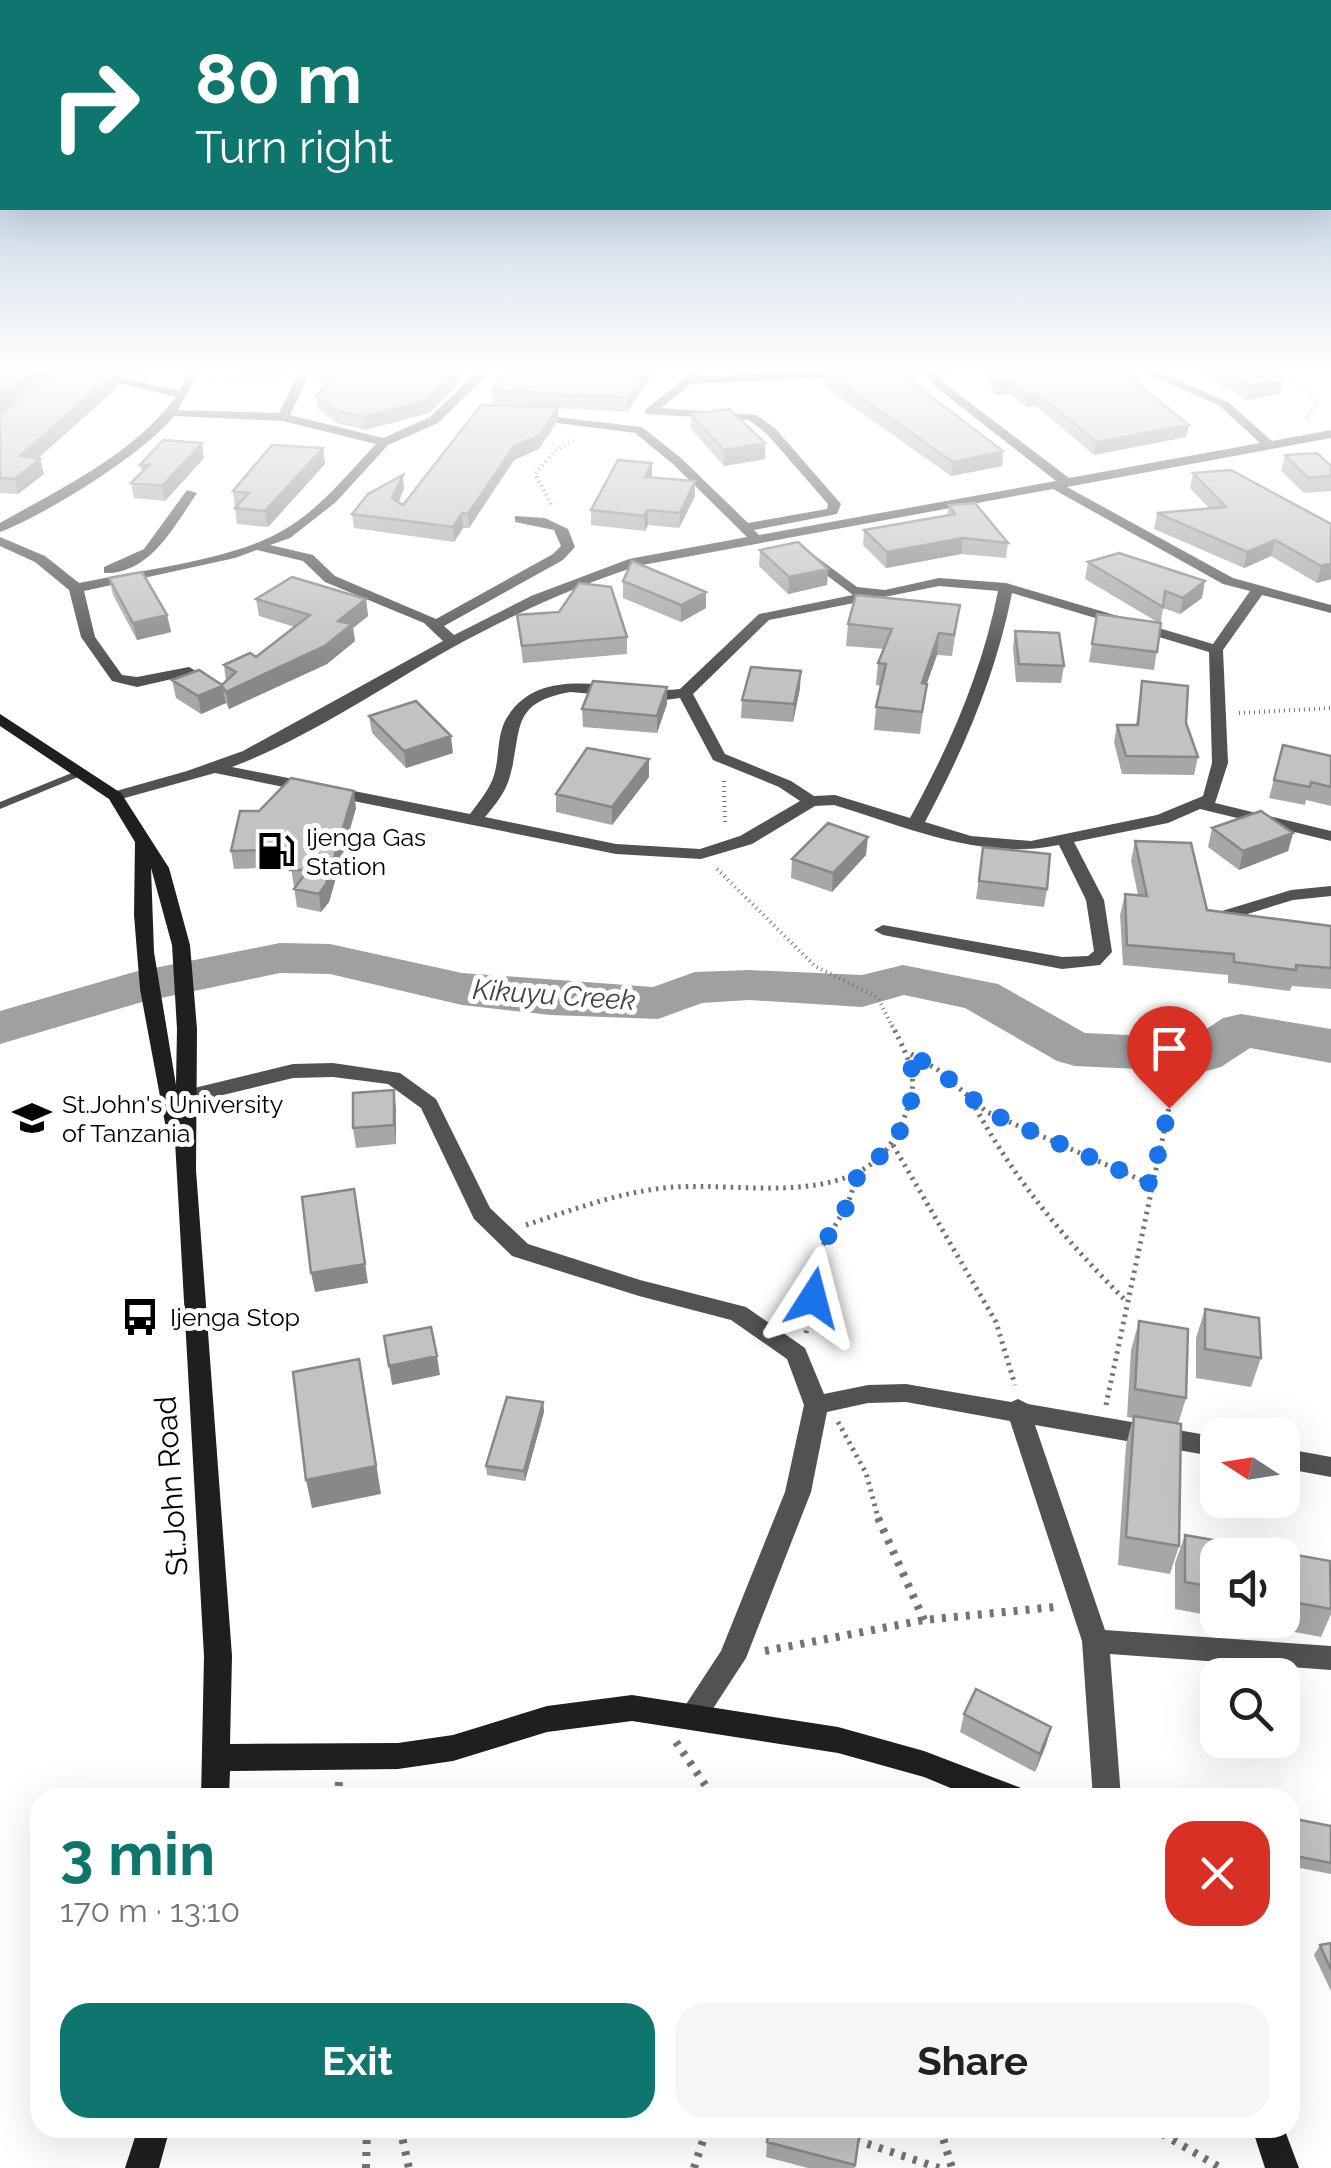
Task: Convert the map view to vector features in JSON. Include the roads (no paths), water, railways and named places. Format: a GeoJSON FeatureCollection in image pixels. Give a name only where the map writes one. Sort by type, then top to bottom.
{"type":"FeatureCollection","features":[{"type":"Feature","properties":{"kind":"street"},"geometry":{"type":"LineString","coordinates":[[0,528],[100,467]]}},
{"type":"Feature","properties":{"kind":"street"},"geometry":{"type":"LineString","coordinates":[[72,584],[257,547],[284,535],[330,499],[360,467]]}},
{"type":"Feature","properties":{"kind":"street"},"geometry":{"type":"LineString","coordinates":[[682,467],[756,540]]}},
{"type":"Feature","properties":{"kind":"street"},"geometry":{"type":"LineString","coordinates":[[744,528],[832,512],[835,504],[803,467]]}},
{"type":"Feature","properties":{"kind":"street"},"geometry":{"type":"LineString","coordinates":[[1041,467],[1175,554],[1257,592],[1331,608]]}},
{"type":"Feature","properties":{"kind":"street"},"geometry":{"type":"LineString","coordinates":[[115,796],[215,768],[267,746],[451,640],[568,581],[634,562],[1154,467]]}},
{"type":"Feature","properties":{"kind":"street"},"geometry":{"type":"LineString","coordinates":[[72,584],[149,552],[191,493]]}},
{"type":"Feature","properties":{"kind":"street"},"geometry":{"type":"LineString","coordinates":[[435,625],[558,557],[568,547],[567,536],[548,522],[520,519]]}},
{"type":"Feature","properties":{"kind":"street"},"geometry":{"type":"LineString","coordinates":[[787,534],[839,584],[874,594]]}},
{"type":"Feature","properties":{"kind":"street"},"geometry":{"type":"LineString","coordinates":[[0,541],[40,559],[72,584],[88,637],[117,678],[138,682],[189,671]]}},
{"type":"Feature","properties":{"kind":"street"},"geometry":{"type":"LineString","coordinates":[[257,547],[308,558],[330,579],[435,625],[451,640]]}},
{"type":"Feature","properties":{"kind":"street"},"geometry":{"type":"LineString","coordinates":[[474,819],[502,778],[515,716],[532,700],[581,688],[668,696],[685,693],[764,616],[939,582],[1006,586],[1216,650]]}},
{"type":"Feature","properties":{"kind":"street"},"geometry":{"type":"LineString","coordinates":[[914,826],[946,770],[983,678],[998,632],[1006,586]]}},
{"type":"Feature","properties":{"kind":"street"},"geometry":{"type":"LineString","coordinates":[[215,768],[327,794],[616,849],[701,854],[728,847],[812,802],[852,803],[914,826],[1002,846],[1065,841],[1202,806],[1211,799],[1218,780],[1216,650],[1257,592]]}},
{"type":"Feature","properties":{"kind":"street"},"geometry":{"type":"LineString","coordinates":[[685,693],[719,757],[784,784],[812,802]]}},
{"type":"Feature","properties":{"kind":"street"},"geometry":{"type":"LineString","coordinates":[[0,719],[115,796],[160,868],[181,945],[186,1028],[186,1170]]}},
{"type":"Feature","properties":{"kind":"street"},"geometry":{"type":"LineString","coordinates":[[1202,806],[1331,836]]}},
{"type":"Feature","properties":{"kind":"street"},"geometry":{"type":"LineString","coordinates":[[144,840],[146,949],[154,1034],[186,1170]]}},
{"type":"Feature","properties":{"kind":"street"},"geometry":{"type":"LineString","coordinates":[[883,930],[1062,963],[1093,960],[1103,952],[1094,900],[1065,841]]}},
{"type":"Feature","properties":{"kind":"street"},"geometry":{"type":"LineString","coordinates":[[1228,915],[1291,896],[1331,892]]}},
{"type":"Feature","properties":{"kind":"street"},"geometry":{"type":"LineString","coordinates":[[186,1096],[293,1072],[333,1070],[393,1078],[429,1104],[482,1212],[500,1236],[520,1250],[556,1264],[738,1313],[797,1354],[821,1404],[798,1492],[732,1658],[693,1715]]}},
{"type":"Feature","properties":{"kind":"street","name":"St.John Road"},"geometry":{"type":"LineString","coordinates":[[186,1170],[218,1656],[217,1788]]}},
{"type":"Feature","properties":{"kind":"street"},"geometry":{"type":"LineString","coordinates":[[821,1404],[868,1394],[906,1393],[1018,1409],[1200,1444]]}},
{"type":"Feature","properties":{"kind":"street"},"geometry":{"type":"LineString","coordinates":[[1018,1409],[1096,1642],[1106,1788]]}},
{"type":"Feature","properties":{"kind":"street"},"geometry":{"type":"LineString","coordinates":[[1300,1461],[1331,1467]]}},
{"type":"Feature","properties":{"kind":"street"},"geometry":{"type":"LineString","coordinates":[[1096,1642],[1331,1658]]}},
{"type":"Feature","properties":{"kind":"street"},"geometry":{"type":"LineString","coordinates":[[219,1758],[398,1756],[452,1748],[547,1719],[610,1709],[652,1709],[838,1740],[924,1764],[985,1788]]}},
{"type":"Feature","properties":{"kind":"street"},"geometry":{"type":"LineString","coordinates":[[142,2168],[151,2138]]}},
{"type":"Feature","properties":{"kind":"street"},"geometry":{"type":"LineString","coordinates":[[1272,2138],[1282,2168]]}},
{"type":"Feature","properties":{"kind":"lane"},"geometry":{"type":"LineString","coordinates":[[0,806],[79,772]]}},
{"type":"Feature","properties":{"kind":"waterway","name":"Kikuyu Creek"},"geometry":{"type":"LineString","coordinates":[[0,1028],[134,988],[280,958],[330,959],[462,989],[551,999],[658,1003],[695,988],[749,985],[862,991],[903,980],[980,995],[1075,1049],[1203,1055],[1241,1030],[1331,1046]]}},
{"type":"Feature","properties":{"kind":"place","name":"Ijenga Gas Station"},"geometry":{"type":"Point","coordinates":[276,851]}},
{"type":"Feature","properties":{"kind":"place","name":"St.John's University of Tanzania"},"geometry":{"type":"Point","coordinates":[32,1118]}},
{"type":"Feature","properties":{"kind":"place","name":"Ijenga Stop"},"geometry":{"type":"Point","coordinates":[140,1317]}}]}
